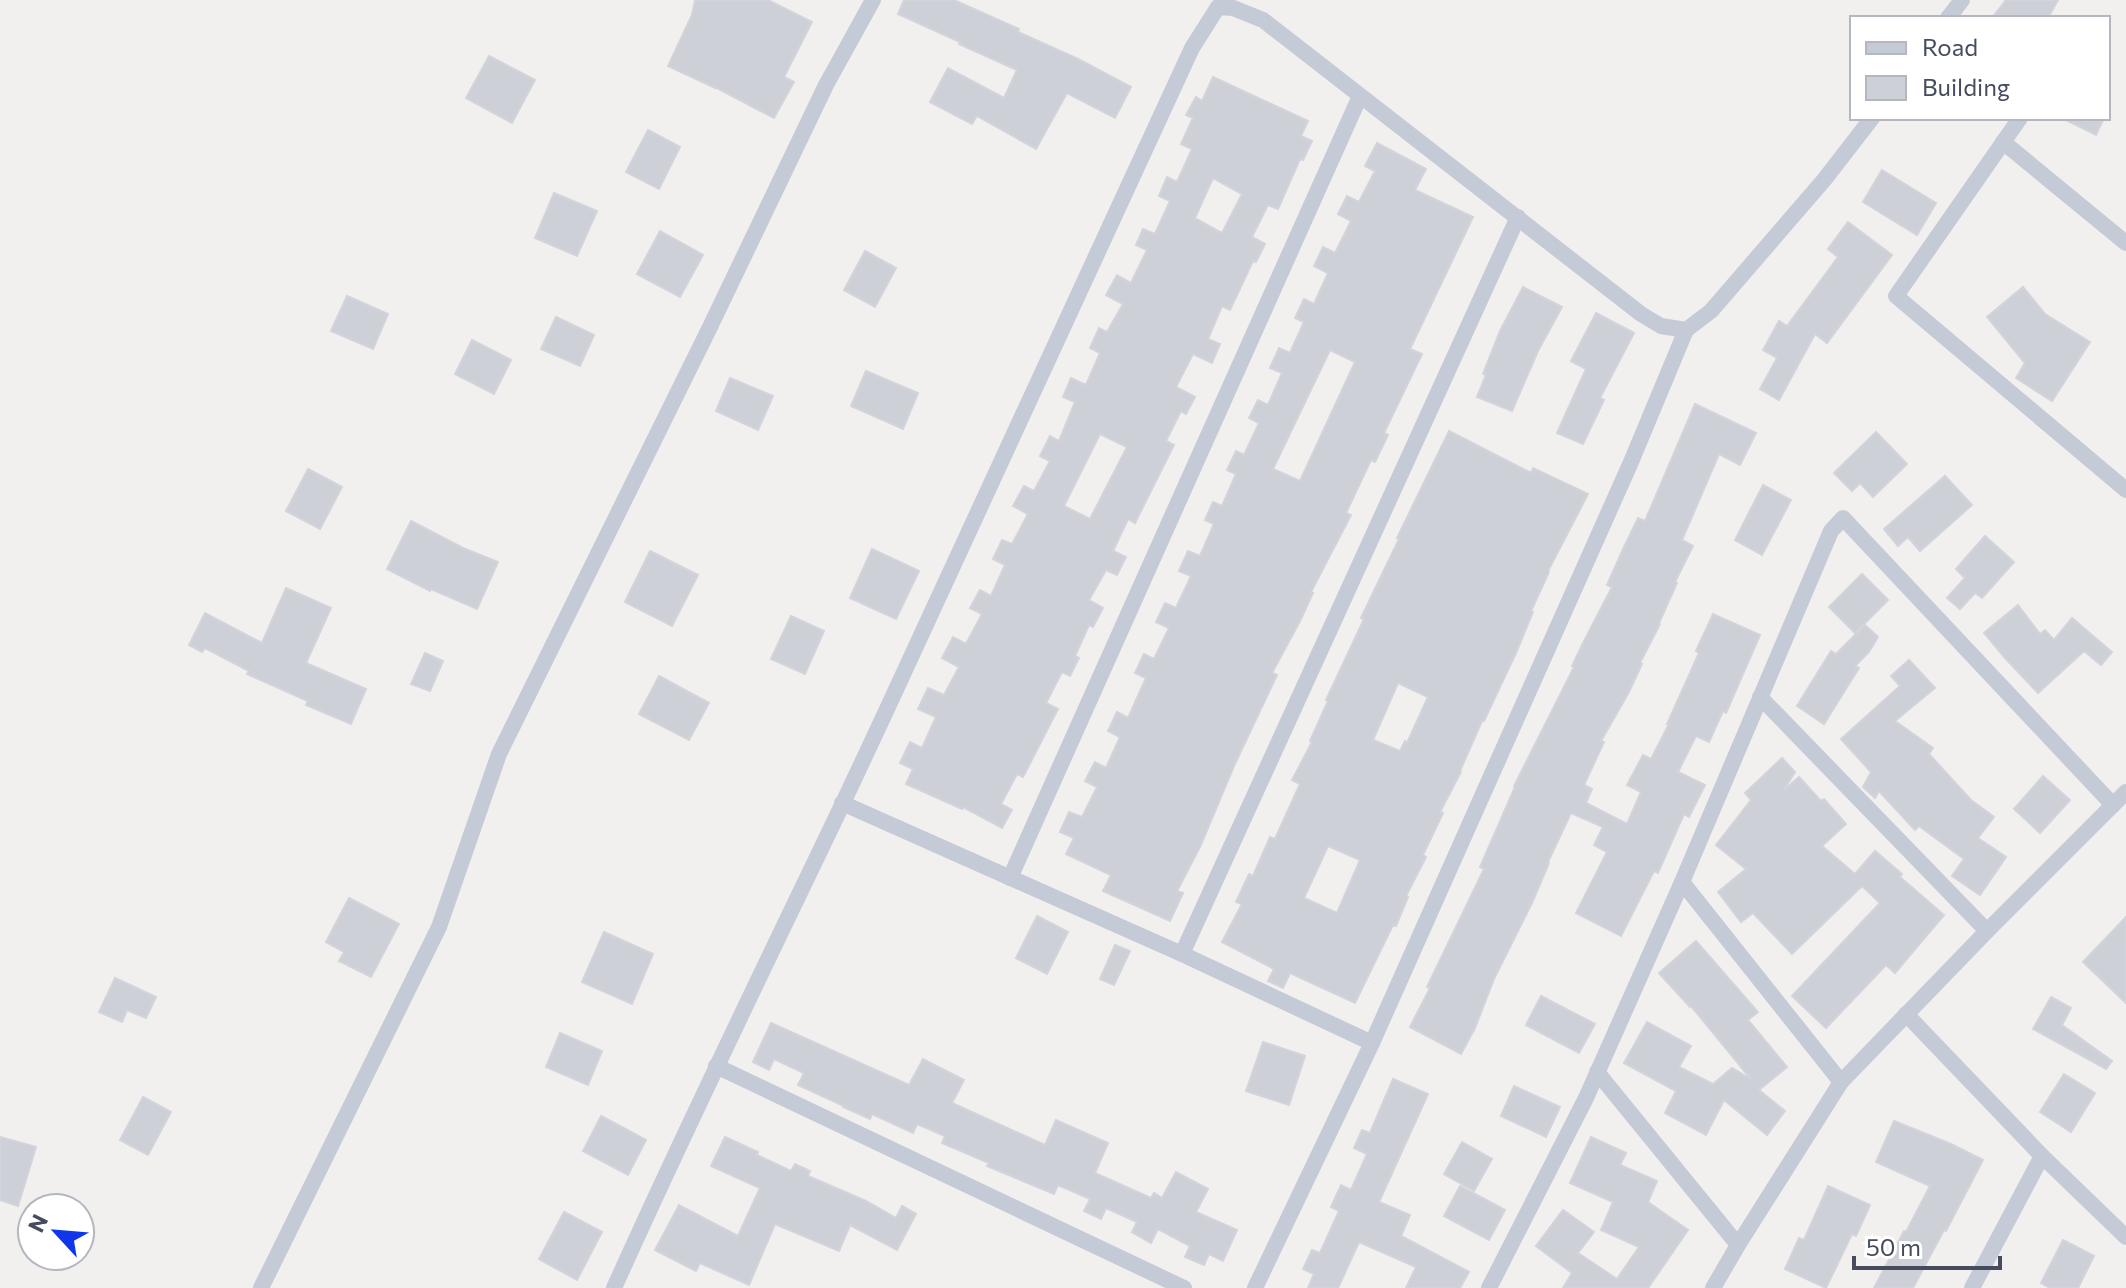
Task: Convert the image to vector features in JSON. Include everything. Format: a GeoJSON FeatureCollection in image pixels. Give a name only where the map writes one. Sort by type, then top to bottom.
{"type":"FeatureCollection","features":[{"type":"Feature","properties":{"kind":"street"},"geometry":{"type":"LineString","coordinates":[[261,1288],[439,927],[499,754],[704,341],[826,85],[873,0]]}},
{"type":"Feature","properties":{"kind":"street"},"geometry":{"type":"LineString","coordinates":[[1950,16],[1962,0]]}},
{"type":"Feature","properties":{"kind":"street"},"geometry":{"type":"LineString","coordinates":[[614,1288],[1061,335],[1192,48],[1218,7],[1233,8],[1263,20],[1641,314],[1661,326],[1686,330]]}},
{"type":"Feature","properties":{"kind":"street"},"geometry":{"type":"LineString","coordinates":[[1010,878],[1360,96]]}},
{"type":"Feature","properties":{"kind":"street"},"geometry":{"type":"LineString","coordinates":[[1255,1288],[1372,1043],[1625,477],[1686,330],[1711,311],[1824,180],[1870,120]]}},
{"type":"Feature","properties":{"kind":"street"},"geometry":{"type":"LineString","coordinates":[[2019,120],[1896,296],[2126,490]]}},
{"type":"Feature","properties":{"kind":"street"},"geometry":{"type":"LineString","coordinates":[[2003,142],[2126,243]]}},
{"type":"Feature","properties":{"kind":"street"},"geometry":{"type":"LineString","coordinates":[[1182,954],[1518,217]]}},
{"type":"Feature","properties":{"kind":"street"},"geometry":{"type":"LineString","coordinates":[[1489,1288],[1597,1072],[1682,882],[1831,531],[1843,518],[2113,805]]}},
{"type":"Feature","properties":{"kind":"street"},"geometry":{"type":"LineString","coordinates":[[1760,697],[1987,931]]}},
{"type":"Feature","properties":{"kind":"street"},"geometry":{"type":"LineString","coordinates":[[1713,1288],[1841,1082],[2126,792]]}},
{"type":"Feature","properties":{"kind":"street"},"geometry":{"type":"LineString","coordinates":[[842,803],[1182,954],[1372,1043]]}},
{"type":"Feature","properties":{"kind":"street"},"geometry":{"type":"LineString","coordinates":[[1682,882],[1841,1082]]}},
{"type":"Feature","properties":{"kind":"street"},"geometry":{"type":"LineString","coordinates":[[1906,1014],[2042,1156],[2126,1237]]}},
{"type":"Feature","properties":{"kind":"street"},"geometry":{"type":"LineString","coordinates":[[716,1066],[1184,1288]]}},
{"type":"Feature","properties":{"kind":"street"},"geometry":{"type":"LineString","coordinates":[[1597,1072],[1738,1245]]}},
{"type":"Feature","properties":{"kind":"street"},"geometry":{"type":"LineString","coordinates":[[1972,1288],[2042,1156]]}},
{"type":"Feature","properties":{"kind":"building"},"geometry":{"type":"Polygon","coordinates":[[[695,0],[768,0],[812,22],[784,77],[794,82],[774,118],[668,66],[692,15],[695,0]]]}},
{"type":"Feature","properties":{"kind":"building"},"geometry":{"type":"Polygon","coordinates":[[[904,0],[954,0],[1019,29],[1018,32],[1131,87],[1115,118],[1067,93],[1036,149],[977,116],[972,124],[930,102],[948,68],[1004,98],[1017,70],[898,14],[904,0]]]}},
{"type":"Feature","properties":{"kind":"building"},"geometry":{"type":"Polygon","coordinates":[[[2006,0],[2058,0],[2049,16],[1994,16],[2006,0]]]}},
{"type":"Feature","properties":{"kind":"building"},"geometry":{"type":"Polygon","coordinates":[[[489,56],[535,80],[512,123],[466,98],[489,56]]]}},
{"type":"Feature","properties":{"kind":"building"},"geometry":{"type":"Polygon","coordinates":[[[1213,77],[1308,121],[1301,136],[1312,141],[1303,160],[1300,159],[1278,209],[1268,205],[1252,237],[1265,244],[1256,262],[1253,261],[1230,310],[1222,306],[1208,339],[1220,344],[1212,363],[1193,354],[1176,387],[1195,397],[1186,414],[1181,411],[1166,441],[1174,445],[1135,523],[1128,519],[1113,551],[1126,557],[1117,575],[1106,570],[1089,600],[1103,608],[1093,627],[1089,625],[1070,676],[1062,672],[1046,703],[1058,709],[1023,777],[1017,774],[1001,804],[1012,810],[1002,828],[963,807],[906,784],[913,769],[900,763],[910,742],[922,748],[936,717],[918,709],[928,688],[944,695],[959,667],[942,658],[953,637],[966,644],[982,614],[970,608],[980,590],[991,596],[1005,565],[993,559],[1002,540],[1012,544],[1028,514],[1013,506],[1024,486],[1034,491],[1050,461],[1040,456],[1050,436],[1059,441],[1075,402],[1063,397],[1071,378],[1086,385],[1100,353],[1090,348],[1099,328],[1107,332],[1123,304],[1106,295],[1117,275],[1131,283],[1147,250],[1136,245],[1143,229],[1155,234],[1170,201],[1159,196],[1167,177],[1177,182],[1192,149],[1181,144],[1193,118],[1186,115],[1196,97],[1202,101],[1213,77]],[[1213,178],[1195,218],[1222,233],[1242,194],[1213,178]],[[1100,434],[1064,506],[1090,519],[1127,447],[1100,434]]]}},
{"type":"Feature","properties":{"kind":"building"},"geometry":{"type":"Polygon","coordinates":[[[2066,120],[2103,120],[2096,135],[2066,120]]]}},
{"type":"Feature","properties":{"kind":"building"},"geometry":{"type":"Polygon","coordinates":[[[648,130],[680,147],[659,189],[626,172],[648,130]]]}},
{"type":"Feature","properties":{"kind":"building"},"geometry":{"type":"Polygon","coordinates":[[[1377,143],[1426,169],[1415,190],[1473,217],[1410,349],[1422,354],[1384,433],[1388,435],[1375,462],[1371,460],[1346,513],[1351,515],[1272,673],[1277,675],[1177,891],[1183,893],[1170,921],[1103,891],[1111,875],[1066,854],[1074,838],[1060,832],[1069,812],[1082,817],[1097,787],[1085,781],[1095,762],[1106,768],[1120,737],[1108,731],[1117,712],[1128,718],[1146,678],[1135,673],[1144,654],[1154,659],[1169,628],[1156,622],[1165,603],[1176,608],[1191,576],[1179,571],[1188,551],[1200,556],[1214,524],[1205,520],[1213,502],[1222,506],[1236,474],[1227,470],[1236,451],[1244,455],[1259,423],[1249,418],[1258,400],[1268,405],[1282,373],[1270,368],[1279,348],[1290,353],[1304,322],[1295,318],[1304,299],[1314,304],[1328,273],[1314,266],[1323,247],[1335,253],[1351,221],[1338,214],[1347,196],[1359,202],[1375,171],[1365,166],[1377,143]],[[1330,350],[1273,469],[1300,481],[1355,362],[1330,350]]]}},
{"type":"Feature","properties":{"kind":"building"},"geometry":{"type":"Polygon","coordinates":[[[1882,170],[1936,203],[1917,235],[1863,202],[1882,170]]]}},
{"type":"Feature","properties":{"kind":"building"},"geometry":{"type":"Polygon","coordinates":[[[554,193],[597,211],[577,256],[535,238],[554,193]]]}},
{"type":"Feature","properties":{"kind":"building"},"geometry":{"type":"Polygon","coordinates":[[[1848,222],[1892,255],[1827,343],[1815,334],[1779,400],[1760,389],[1777,358],[1763,350],[1779,321],[1787,326],[1838,257],[1828,249],[1848,222]]]}},
{"type":"Feature","properties":{"kind":"building"},"geometry":{"type":"Polygon","coordinates":[[[660,231],[703,255],[680,297],[637,274],[660,231]]]}},
{"type":"Feature","properties":{"kind":"building"},"geometry":{"type":"Polygon","coordinates":[[[865,251],[896,268],[875,307],[844,290],[865,251]]]}},
{"type":"Feature","properties":{"kind":"building"},"geometry":{"type":"Polygon","coordinates":[[[1523,287],[1562,307],[1538,351],[1512,411],[1477,397],[1500,331],[1523,287]]]}},
{"type":"Feature","properties":{"kind":"building"},"geometry":{"type":"Polygon","coordinates":[[[2023,287],[2045,314],[2090,342],[2052,401],[2016,378],[2025,363],[1987,317],[2023,287]]]}},
{"type":"Feature","properties":{"kind":"building"},"geometry":{"type":"Polygon","coordinates":[[[347,296],[388,314],[373,349],[331,331],[347,296]]]}},
{"type":"Feature","properties":{"kind":"building"},"geometry":{"type":"Polygon","coordinates":[[[1596,313],[1634,333],[1600,398],[1604,400],[1583,444],[1557,433],[1586,369],[1571,361],[1596,313]]]}},
{"type":"Feature","properties":{"kind":"building"},"geometry":{"type":"Polygon","coordinates":[[[556,317],[594,335],[580,366],[541,349],[556,317]]]}},
{"type":"Feature","properties":{"kind":"building"},"geometry":{"type":"Polygon","coordinates":[[[472,340],[511,360],[494,394],[455,374],[472,340]]]}},
{"type":"Feature","properties":{"kind":"building"},"geometry":{"type":"Polygon","coordinates":[[[866,371],[918,393],[903,429],[851,406],[866,371]]]}},
{"type":"Feature","properties":{"kind":"building"},"geometry":{"type":"Polygon","coordinates":[[[730,378],[773,396],[758,430],[716,411],[730,378]]]}},
{"type":"Feature","properties":{"kind":"building"},"geometry":{"type":"Polygon","coordinates":[[[1695,404],[1756,433],[1740,465],[1719,454],[1682,540],[1693,546],[1629,692],[1601,741],[1604,742],[1584,785],[1592,789],[1586,803],[1627,824],[1641,792],[1627,785],[1643,755],[1651,759],[1669,724],[1713,614],[1760,635],[1726,713],[1723,711],[1709,742],[1696,736],[1678,772],[1705,785],[1689,817],[1684,814],[1658,873],[1654,871],[1621,936],[1576,913],[1607,852],[1594,845],[1603,827],[1571,813],[1461,1054],[1410,1027],[1484,869],[1480,867],[1514,786],[1612,587],[1607,585],[1638,518],[1645,521],[1695,404]]]}},
{"type":"Feature","properties":{"kind":"building"},"geometry":{"type":"Polygon","coordinates":[[[1449,431],[1531,473],[1533,468],[1588,494],[1548,571],[1516,653],[1440,812],[1443,813],[1396,926],[1393,925],[1355,1003],[1290,973],[1283,988],[1268,981],[1274,969],[1222,942],[1242,904],[1236,902],[1249,874],[1253,876],[1270,837],[1275,839],[1300,784],[1292,780],[1312,742],[1326,700],[1397,538],[1449,431]],[[1398,683],[1373,740],[1400,751],[1405,741],[1407,743],[1428,697],[1398,683]],[[1328,846],[1304,898],[1337,913],[1360,860],[1328,846]]]}},
{"type":"Feature","properties":{"kind":"building"},"geometry":{"type":"Polygon","coordinates":[[[1876,432],[1907,464],[1873,497],[1860,483],[1852,491],[1834,473],[1876,432]]]}},
{"type":"Feature","properties":{"kind":"building"},"geometry":{"type":"Polygon","coordinates":[[[308,469],[342,487],[320,529],[286,511],[308,469]]]}},
{"type":"Feature","properties":{"kind":"building"},"geometry":{"type":"Polygon","coordinates":[[[1945,476],[1972,505],[1920,551],[1908,537],[1898,546],[1884,529],[1945,476]]]}},
{"type":"Feature","properties":{"kind":"building"},"geometry":{"type":"Polygon","coordinates":[[[1763,485],[1791,500],[1762,555],[1735,540],[1763,485]]]}},
{"type":"Feature","properties":{"kind":"building"},"geometry":{"type":"Polygon","coordinates":[[[411,521],[498,562],[477,609],[430,591],[387,569],[411,521]]]}},
{"type":"Feature","properties":{"kind":"building"},"geometry":{"type":"Polygon","coordinates":[[[1985,536],[2014,562],[1982,598],[1975,593],[1960,609],[1947,598],[1965,578],[1956,569],[1985,536]]]}},
{"type":"Feature","properties":{"kind":"building"},"geometry":{"type":"Polygon","coordinates":[[[872,549],[919,571],[896,619],[850,598],[872,549]]]}},
{"type":"Feature","properties":{"kind":"building"},"geometry":{"type":"Polygon","coordinates":[[[650,551],[698,575],[672,626],[625,602],[650,551]]]}},
{"type":"Feature","properties":{"kind":"building"},"geometry":{"type":"Polygon","coordinates":[[[1862,574],[1888,600],[1855,633],[1829,607],[1862,574]]]}},
{"type":"Feature","properties":{"kind":"building"},"geometry":{"type":"Polygon","coordinates":[[[286,588],[331,608],[306,663],[366,689],[351,724],[306,705],[308,701],[247,674],[249,671],[205,648],[202,652],[189,645],[205,613],[262,643],[286,588]]]}},
{"type":"Feature","properties":{"kind":"building"},"geometry":{"type":"Polygon","coordinates":[[[2018,605],[2040,634],[2045,630],[2054,640],[2072,618],[2112,652],[2101,665],[2084,651],[2038,693],[1984,633],[2018,605]]]}},
{"type":"Feature","properties":{"kind":"building"},"geometry":{"type":"Polygon","coordinates":[[[791,616],[824,631],[805,674],[771,659],[791,616]]]}},
{"type":"Feature","properties":{"kind":"building"},"geometry":{"type":"Polygon","coordinates":[[[1865,625],[1878,637],[1855,666],[1859,668],[1824,724],[1797,706],[1831,651],[1836,654],[1865,625]]]}},
{"type":"Feature","properties":{"kind":"building"},"geometry":{"type":"Polygon","coordinates":[[[425,653],[443,661],[430,691],[411,684],[425,653]]]}},
{"type":"Feature","properties":{"kind":"building"},"geometry":{"type":"Polygon","coordinates":[[[1909,660],[1935,688],[1895,721],[1933,748],[1929,754],[1971,800],[1994,817],[1978,838],[2006,857],[1980,895],[1952,876],[1964,859],[1919,826],[1915,830],[1879,791],[1875,798],[1863,787],[1871,772],[1841,739],[1900,686],[1891,676],[1909,660]]]}},
{"type":"Feature","properties":{"kind":"building"},"geometry":{"type":"Polygon","coordinates":[[[659,676],[709,703],[689,740],[639,714],[659,676]]]}},
{"type":"Feature","properties":{"kind":"building"},"geometry":{"type":"Polygon","coordinates":[[[1782,758],[1795,772],[1783,791],[1799,777],[1846,824],[1822,846],[1855,874],[1875,851],[1944,915],[1895,973],[1886,965],[1826,1028],[1792,996],[1880,903],[1862,886],[1792,954],[1753,913],[1741,922],[1718,892],[1746,869],[1716,845],[1751,800],[1745,793],[1782,758]]]}},
{"type":"Feature","properties":{"kind":"building"},"geometry":{"type":"Polygon","coordinates":[[[2043,776],[2070,800],[2040,833],[2014,809],[2043,776]]]}},
{"type":"Feature","properties":{"kind":"building"},"geometry":{"type":"Polygon","coordinates":[[[349,898],[399,924],[371,977],[339,961],[344,952],[326,942],[349,898]]]}},
{"type":"Feature","properties":{"kind":"building"},"geometry":{"type":"Polygon","coordinates":[[[1037,916],[1068,932],[1047,974],[1016,958],[1037,916]]]}},
{"type":"Feature","properties":{"kind":"building"},"geometry":{"type":"Polygon","coordinates":[[[2126,917],[2126,1003],[2083,962],[2126,917]]]}},
{"type":"Feature","properties":{"kind":"building"},"geometry":{"type":"Polygon","coordinates":[[[604,932],[653,954],[632,1004],[582,982],[604,932]]]}},
{"type":"Feature","properties":{"kind":"building"},"geometry":{"type":"Polygon","coordinates":[[[1696,941],[1758,1012],[1748,1020],[1787,1067],[1759,1090],[1785,1111],[1767,1135],[1724,1100],[1706,1135],[1665,1113],[1676,1091],[1624,1063],[1647,1022],[1691,1046],[1679,1067],[1713,1084],[1732,1068],[1751,1079],[1691,1006],[1659,973],[1696,941]]]}},
{"type":"Feature","properties":{"kind":"building"},"geometry":{"type":"Polygon","coordinates":[[[1115,945],[1130,951],[1114,985],[1100,979],[1115,945]]]}},
{"type":"Feature","properties":{"kind":"building"},"geometry":{"type":"Polygon","coordinates":[[[115,978],[156,997],[146,1018],[127,1010],[122,1022],[99,1012],[115,978]]]}},
{"type":"Feature","properties":{"kind":"building"},"geometry":{"type":"Polygon","coordinates":[[[1541,996],[1595,1024],[1579,1053],[1526,1025],[1541,996]]]}},
{"type":"Feature","properties":{"kind":"building"},"geometry":{"type":"Polygon","coordinates":[[[2051,997],[2071,1008],[2062,1025],[2112,1061],[2106,1069],[2033,1029],[2051,997]]]}},
{"type":"Feature","properties":{"kind":"building"},"geometry":{"type":"Polygon","coordinates":[[[771,1023],[909,1085],[923,1059],[964,1080],[952,1103],[1045,1145],[1056,1120],[1108,1143],[1095,1173],[1151,1198],[1154,1193],[1162,1198],[1176,1172],[1208,1189],[1196,1212],[1237,1230],[1223,1261],[1209,1254],[1204,1265],[1185,1257],[1190,1246],[1158,1229],[1151,1243],[1132,1232],[1137,1222],[1106,1208],[1101,1219],[1084,1211],[1090,1199],[1058,1185],[1054,1194],[987,1166],[989,1163],[942,1143],[945,1136],[917,1124],[913,1133],[872,1114],[870,1119],[798,1085],[804,1073],[774,1059],[769,1070],[753,1062],[771,1023]]]}},
{"type":"Feature","properties":{"kind":"building"},"geometry":{"type":"Polygon","coordinates":[[[560,1033],[602,1051],[588,1085],[546,1067],[560,1033]]]}},
{"type":"Feature","properties":{"kind":"building"},"geometry":{"type":"Polygon","coordinates":[[[1263,1042],[1305,1056],[1289,1105],[1246,1091],[1263,1042]]]}},
{"type":"Feature","properties":{"kind":"building"},"geometry":{"type":"Polygon","coordinates":[[[2064,1074],[2095,1093],[2071,1132],[2040,1112],[2064,1074]]]}},
{"type":"Feature","properties":{"kind":"building"},"geometry":{"type":"Polygon","coordinates":[[[1393,1079],[1428,1094],[1379,1202],[1410,1215],[1401,1236],[1469,1272],[1460,1288],[1406,1288],[1416,1267],[1359,1242],[1338,1288],[1308,1288],[1314,1274],[1303,1269],[1312,1250],[1320,1253],[1339,1211],[1331,1207],[1341,1185],[1351,1190],[1367,1154],[1354,1148],[1362,1130],[1370,1133],[1393,1079]]]}},
{"type":"Feature","properties":{"kind":"building"},"geometry":{"type":"Polygon","coordinates":[[[1514,1086],[1560,1107],[1546,1137],[1501,1116],[1514,1086]]]}},
{"type":"Feature","properties":{"kind":"building"},"geometry":{"type":"Polygon","coordinates":[[[143,1097],[171,1112],[148,1155],[120,1140],[143,1097]]]}},
{"type":"Feature","properties":{"kind":"building"},"geometry":{"type":"Polygon","coordinates":[[[601,1116],[646,1140],[628,1175],[583,1151],[601,1116]]]}},
{"type":"Feature","properties":{"kind":"building"},"geometry":{"type":"Polygon","coordinates":[[[1894,1121],[1983,1160],[1913,1288],[1874,1288],[1930,1186],[1876,1162],[1894,1121]]]}},
{"type":"Feature","properties":{"kind":"building"},"geometry":{"type":"Polygon","coordinates":[[[0,1137],[36,1147],[22,1192],[16,1192],[16,1205],[0,1200],[0,1137]]]}},
{"type":"Feature","properties":{"kind":"building"},"geometry":{"type":"Polygon","coordinates":[[[725,1137],[791,1171],[795,1164],[810,1171],[808,1176],[866,1201],[896,1218],[902,1206],[916,1214],[897,1250],[850,1225],[839,1251],[775,1224],[749,1285],[700,1263],[696,1271],[655,1250],[679,1205],[738,1236],[760,1188],[711,1166],[725,1137]]]}},
{"type":"Feature","properties":{"kind":"building"},"geometry":{"type":"Polygon","coordinates":[[[1591,1137],[1626,1153],[1620,1165],[1657,1181],[1648,1202],[1688,1230],[1648,1288],[1563,1288],[1572,1273],[1536,1246],[1563,1210],[1594,1232],[1578,1253],[1617,1279],[1639,1247],[1601,1230],[1613,1202],[1570,1183],[1591,1137]]]}},
{"type":"Feature","properties":{"kind":"building"},"geometry":{"type":"Polygon","coordinates":[[[1462,1142],[1492,1159],[1474,1191],[1444,1174],[1462,1142]]]}},
{"type":"Feature","properties":{"kind":"building"},"geometry":{"type":"Polygon","coordinates":[[[1460,1186],[1505,1210],[1489,1240],[1444,1216],[1460,1186]]]}},
{"type":"Feature","properties":{"kind":"building"},"geometry":{"type":"Polygon","coordinates":[[[1828,1186],[1870,1205],[1826,1288],[1785,1269],[1799,1238],[1804,1240],[1828,1186]]]}},
{"type":"Feature","properties":{"kind":"building"},"geometry":{"type":"Polygon","coordinates":[[[564,1212],[602,1232],[577,1280],[539,1259],[564,1212]]]}},
{"type":"Feature","properties":{"kind":"building"},"geometry":{"type":"Polygon","coordinates":[[[2063,1240],[2094,1256],[2078,1288],[2050,1288],[2041,1283],[2063,1240]]]}}]}
